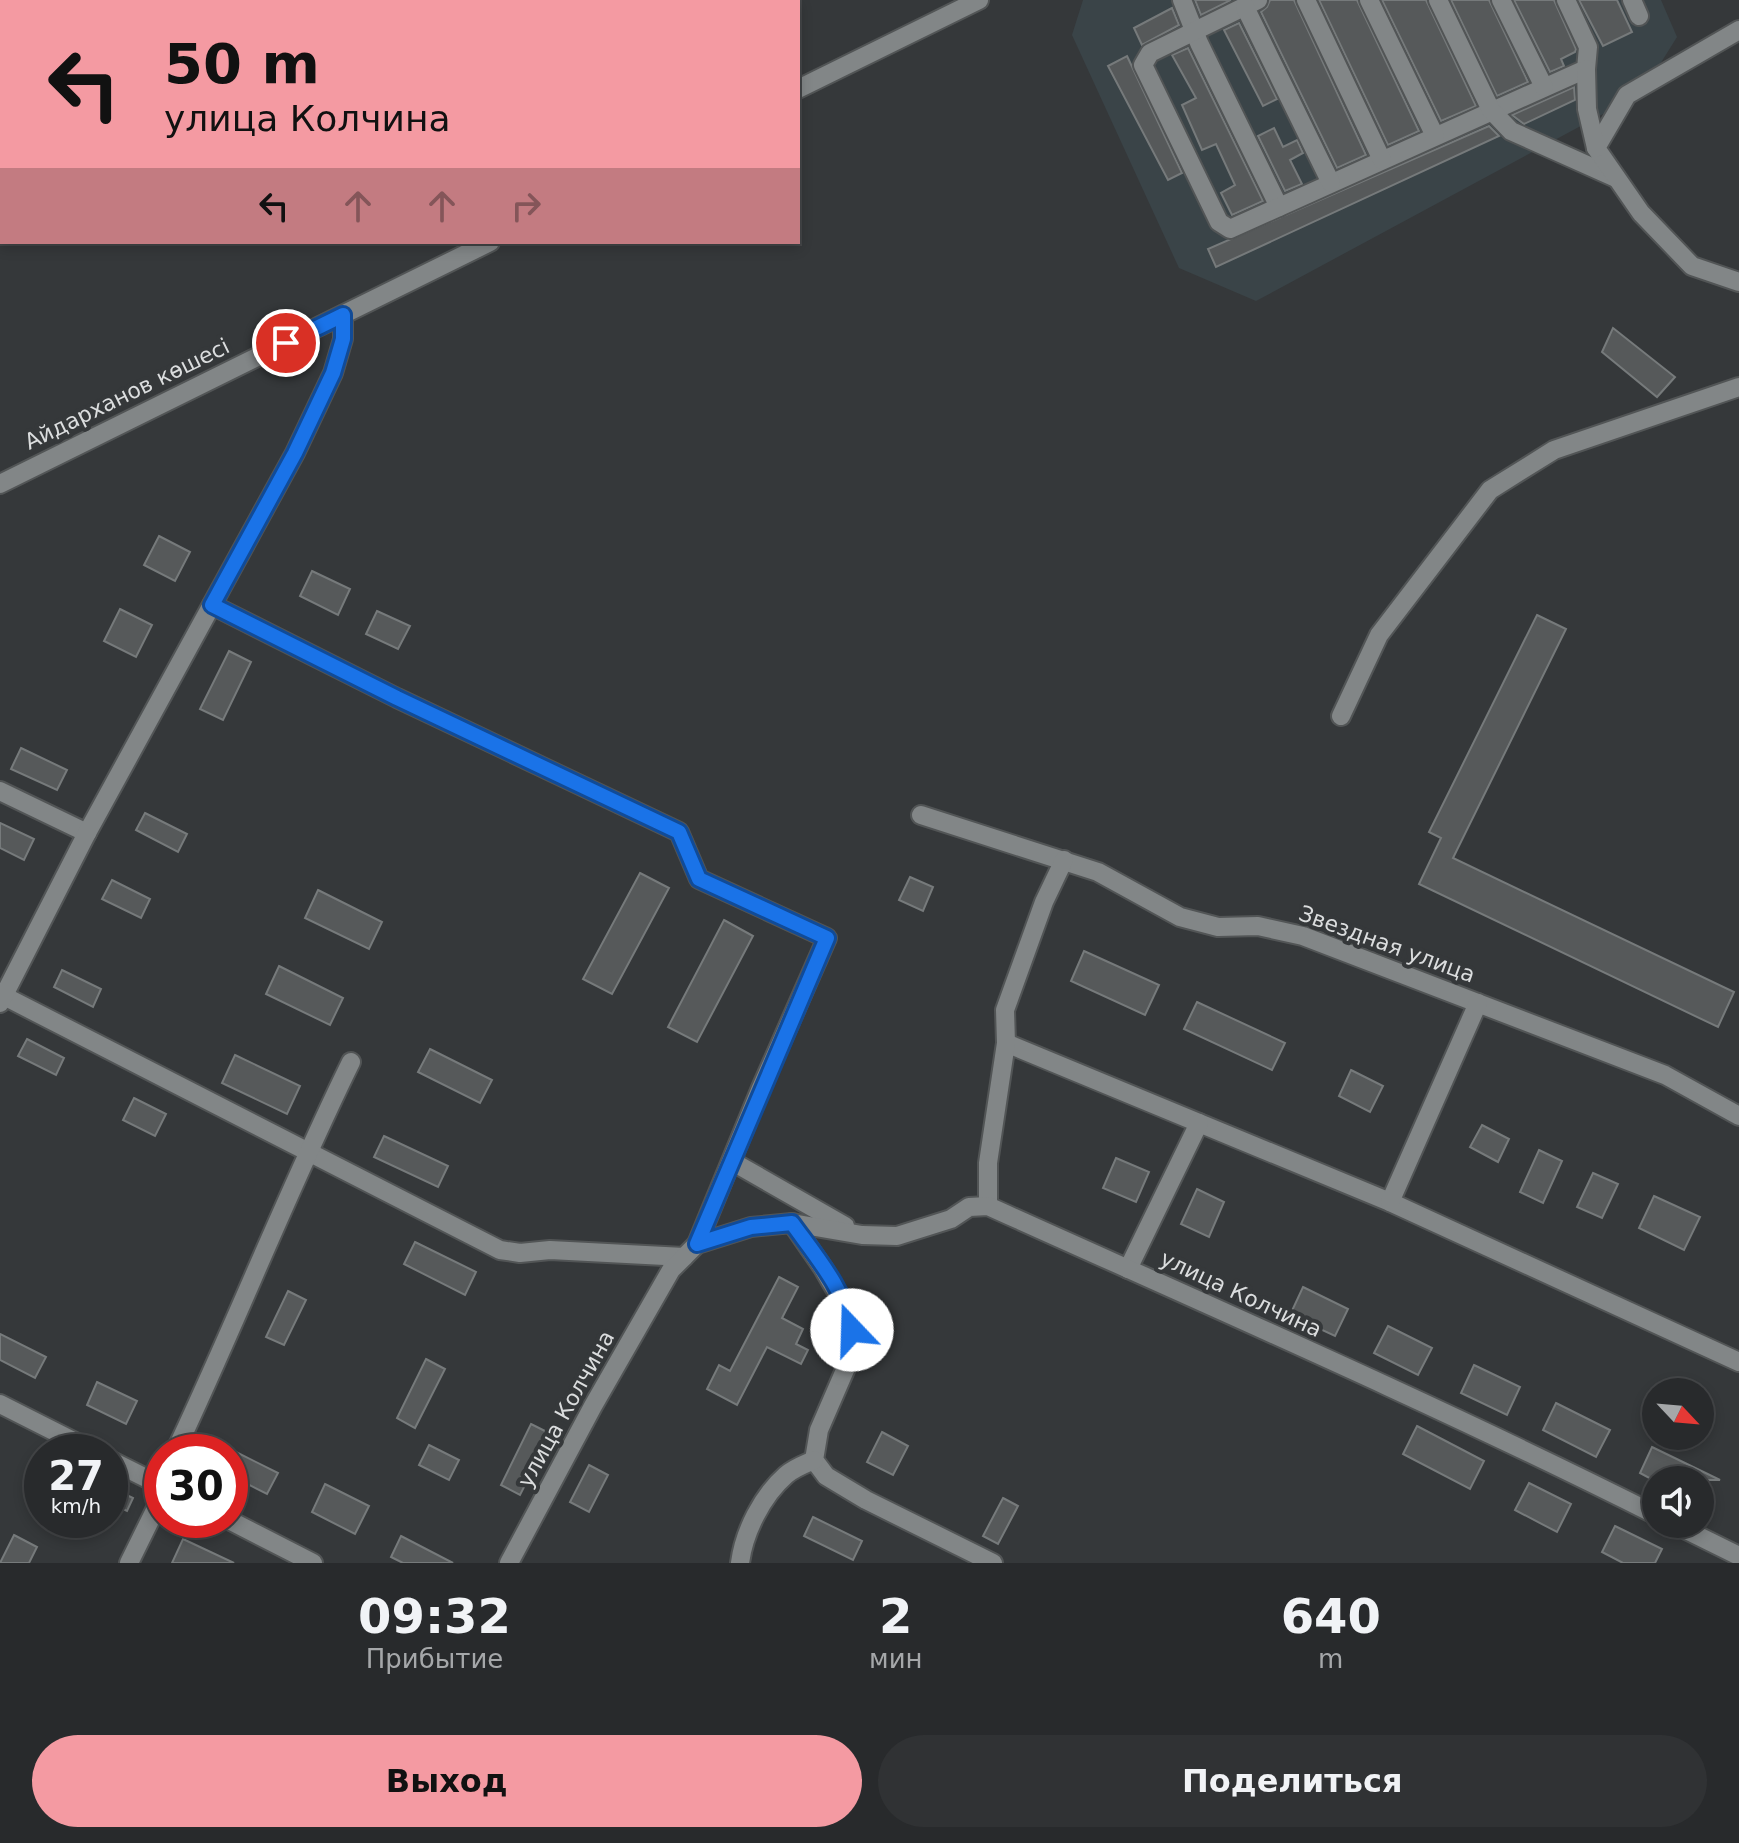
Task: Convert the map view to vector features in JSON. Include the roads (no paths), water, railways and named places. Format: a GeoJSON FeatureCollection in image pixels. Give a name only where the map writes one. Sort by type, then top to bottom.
{"type":"FeatureCollection","features":[{"type":"Feature","properties":{"kind":"street"},"geometry":{"type":"LineString","coordinates":[[800,88],[979,0]]}},
{"type":"Feature","properties":{"kind":"street"},"geometry":{"type":"LineString","coordinates":[[1182,0],[1279,207]]}},
{"type":"Feature","properties":{"kind":"street"},"geometry":{"type":"LineString","coordinates":[[1306,0],[1382,160]]}},
{"type":"Feature","properties":{"kind":"street"},"geometry":{"type":"LineString","coordinates":[[1369,0],[1435,136]]}},
{"type":"Feature","properties":{"kind":"street"},"geometry":{"type":"LineString","coordinates":[[1438,0],[1491,110],[1511,131],[1616,178]]}},
{"type":"Feature","properties":{"kind":"street"},"geometry":{"type":"LineString","coordinates":[[1501,0],[1544,87]]}},
{"type":"Feature","properties":{"kind":"street"},"geometry":{"type":"LineString","coordinates":[[1566,0],[1588,47],[1587,109],[1596,148],[1641,213],[1692,266],[1739,282]]}},
{"type":"Feature","properties":{"kind":"street"},"geometry":{"type":"LineString","coordinates":[[1331,183],[1252,3],[1150,53],[1143,65],[1219,222],[1230,229],[1586,69]]}},
{"type":"Feature","properties":{"kind":"street"},"geometry":{"type":"LineString","coordinates":[[1596,148],[1627,95],[1739,30]]}},
{"type":"Feature","properties":{"kind":"street","name":"Айдарханов көшесі"},"geometry":{"type":"LineString","coordinates":[[0,484],[486,244]]}},
{"type":"Feature","properties":{"kind":"street"},"geometry":{"type":"LineString","coordinates":[[343,315],[343,339],[333,373],[295,453],[87,833],[1,998],[500,1250],[520,1253],[550,1250],[691,1250],[751,1227],[792,1223],[862,1235],[897,1236],[951,1219],[969,1207],[988,1206],[988,1163],[1006,1043],[1005,1010],[1044,902],[1064,860]]}},
{"type":"Feature","properties":{"kind":"street"},"geometry":{"type":"LineString","coordinates":[[1341,716],[1379,635],[1490,490],[1554,450],[1739,387]]}},
{"type":"Feature","properties":{"kind":"street","name":"улица Колчина"},"geometry":{"type":"LineString","coordinates":[[212,605],[397,698],[679,832],[699,879],[827,938],[761,1088],[733,1162],[691,1250],[671,1270],[593,1406],[509,1563]]}},
{"type":"Feature","properties":{"kind":"street"},"geometry":{"type":"LineString","coordinates":[[0,791],[87,833]]}},
{"type":"Feature","properties":{"kind":"street","name":"Звездная улица"},"geometry":{"type":"LineString","coordinates":[[921,815],[1098,872],[1180,917],[1218,927],[1258,926],[1303,936],[1665,1075],[1739,1116]]}},
{"type":"Feature","properties":{"kind":"street"},"geometry":{"type":"LineString","coordinates":[[1390,1202],[1478,1003]]}},
{"type":"Feature","properties":{"kind":"street"},"geometry":{"type":"LineString","coordinates":[[1006,1043],[1390,1202],[1739,1362]]}},
{"type":"Feature","properties":{"kind":"street"},"geometry":{"type":"LineString","coordinates":[[183,1434],[225,1346],[307,1151],[351,1062]]}},
{"type":"Feature","properties":{"kind":"street"},"geometry":{"type":"LineString","coordinates":[[1128,1269],[1199,1123]]}},
{"type":"Feature","properties":{"kind":"street"},"geometry":{"type":"LineString","coordinates":[[733,1162],[862,1235]]}},
{"type":"Feature","properties":{"kind":"street","name":"улица Колчина"},"geometry":{"type":"LineString","coordinates":[[988,1206],[1487,1434],[1642,1508]]}},
{"type":"Feature","properties":{"kind":"street"},"geometry":{"type":"LineString","coordinates":[[792,1223],[849,1313],[855,1347],[819,1430],[814,1460],[826,1476],[866,1500],[993,1563]]}},
{"type":"Feature","properties":{"kind":"street"},"geometry":{"type":"LineString","coordinates":[[0,1404],[59,1434]]}},
{"type":"Feature","properties":{"kind":"street"},"geometry":{"type":"LineString","coordinates":[[740,1563],[742,1545],[772,1490],[788,1472],[814,1460]]}},
{"type":"Feature","properties":{"kind":"street"},"geometry":{"type":"LineString","coordinates":[[129,1563],[144,1527]]}},
{"type":"Feature","properties":{"kind":"street"},"geometry":{"type":"LineString","coordinates":[[248,1530],[313,1563]]}},
{"type":"Feature","properties":{"kind":"street"},"geometry":{"type":"LineString","coordinates":[[1702,1538],[1739,1556]]}}]}
